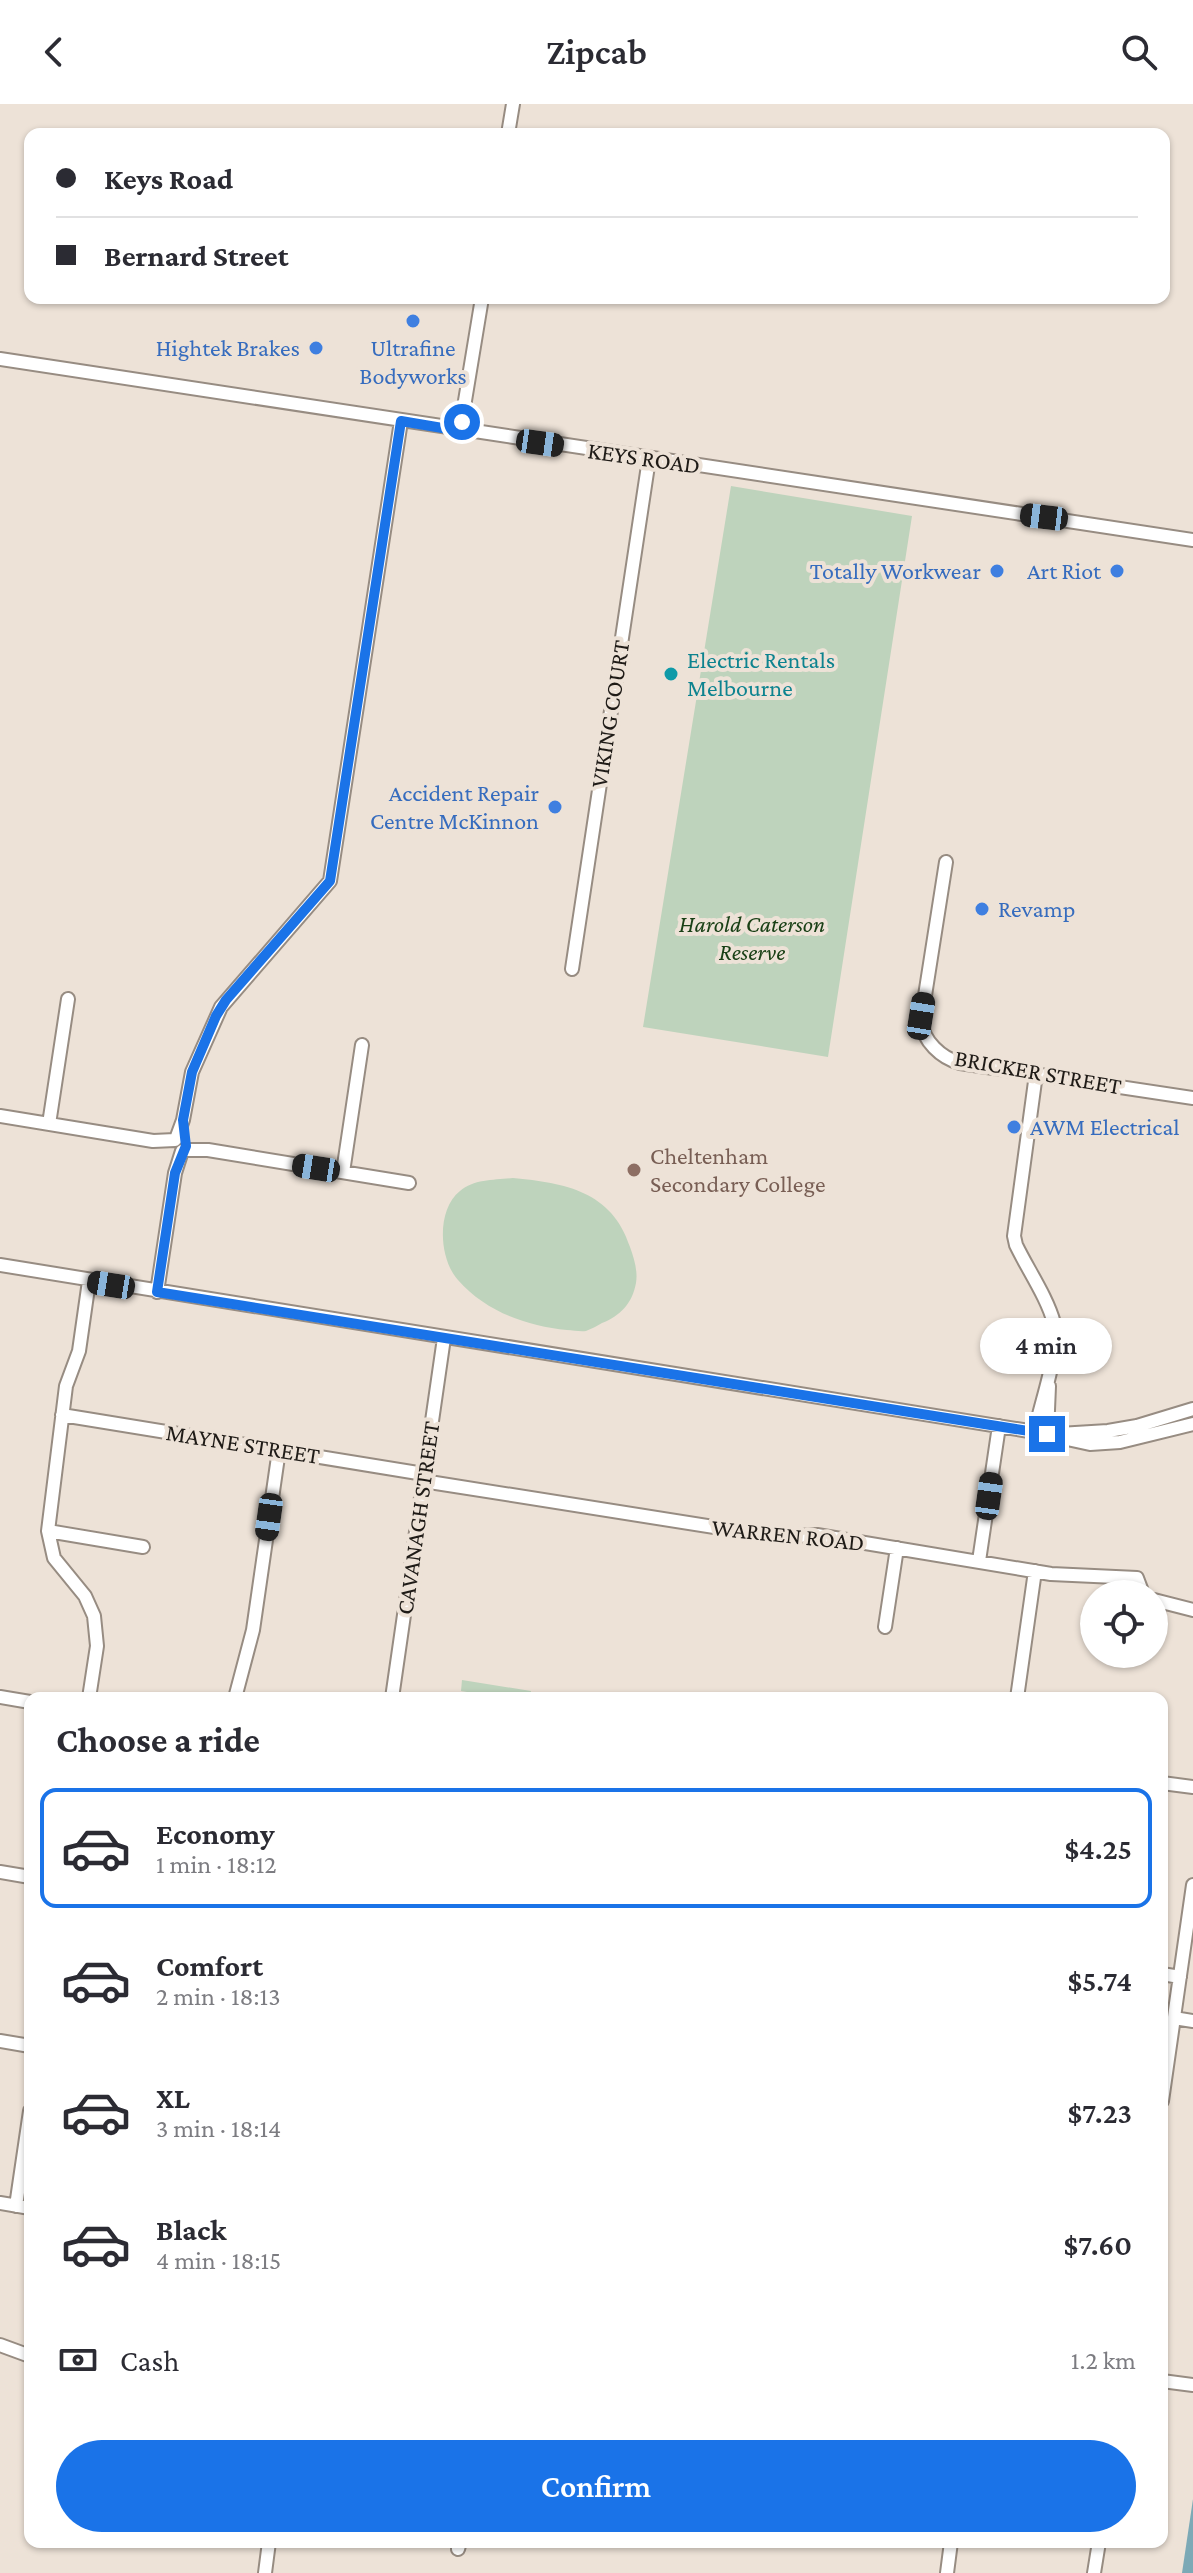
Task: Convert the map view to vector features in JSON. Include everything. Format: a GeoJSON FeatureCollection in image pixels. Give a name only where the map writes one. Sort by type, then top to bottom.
{"type":"FeatureCollection","features":[{"type":"Feature","properties":{"kind":"street"},"geometry":{"type":"LineString","coordinates":[[509,128],[513,104]]}},
{"type":"Feature","properties":{"kind":"street"},"geometry":{"type":"LineString","coordinates":[[460,431],[481,304]]}},
{"type":"Feature","properties":{"kind":"street","name":"KEYS ROAD"},"geometry":{"type":"LineString","coordinates":[[0,359],[1193,540]]}},
{"type":"Feature","properties":{"kind":"street"},"geometry":{"type":"LineString","coordinates":[[157,1292],[192,1072],[221,1007],[330,881],[401,421]]}},
{"type":"Feature","properties":{"kind":"street","name":"VIKING COURT"},"geometry":{"type":"LineString","coordinates":[[572,969],[649,459]]}},
{"type":"Feature","properties":{"kind":"street","name":"BRICKER STREET"},"geometry":{"type":"LineString","coordinates":[[946,862],[921,1016],[923,1032],[940,1053],[952,1061],[1193,1098]]}},
{"type":"Feature","properties":{"kind":"street"},"geometry":{"type":"LineString","coordinates":[[49,1124],[68,999]]}},
{"type":"Feature","properties":{"kind":"street"},"geometry":{"type":"LineString","coordinates":[[343,1172],[362,1045]]}},
{"type":"Feature","properties":{"kind":"street"},"geometry":{"type":"LineString","coordinates":[[1036,1074],[1014,1241],[1054,1322],[1050,1407],[1041,1433]]}},
{"type":"Feature","properties":{"kind":"street"},"geometry":{"type":"LineString","coordinates":[[0,1116],[409,1183]]}},
{"type":"Feature","properties":{"kind":"street"},"geometry":{"type":"LineString","coordinates":[[3,1267],[999,1426],[1080,1444],[1109,1443],[1193,1424]]}},
{"type":"Feature","properties":{"kind":"street"},"geometry":{"type":"LineString","coordinates":[[89,1281],[79,1351],[67,1380],[48,1531],[54,1558],[85,1596],[94,1616],[97,1646],[90,1692]]}},
{"type":"Feature","properties":{"kind":"street","name":"CAVANAGH STREET"},"geometry":{"type":"LineString","coordinates":[[393,1692],[444,1338]]}},
{"type":"Feature","properties":{"kind":"street"},"geometry":{"type":"LineString","coordinates":[[1041,1433],[1108,1431],[1137,1426],[1193,1409]]}},
{"type":"Feature","properties":{"kind":"street","name":"MAYNE STREET"},"geometry":{"type":"LineString","coordinates":[[62,1415],[279,1450],[424,1478]]}},
{"type":"Feature","properties":{"kind":"street"},"geometry":{"type":"LineString","coordinates":[[979,1561],[999,1426]]}},
{"type":"Feature","properties":{"kind":"street"},"geometry":{"type":"LineString","coordinates":[[237,1692],[253,1630],[279,1450]]}},
{"type":"Feature","properties":{"kind":"street","name":"WARREN ROAD"},"geometry":{"type":"LineString","coordinates":[[424,1478],[777,1537],[817,1535],[1051,1574],[1138,1580]]}},
{"type":"Feature","properties":{"kind":"street"},"geometry":{"type":"LineString","coordinates":[[48,1531],[143,1547]]}},
{"type":"Feature","properties":{"kind":"street"},"geometry":{"type":"LineString","coordinates":[[885,1627],[897,1548]]}},
{"type":"Feature","properties":{"kind":"street"},"geometry":{"type":"LineString","coordinates":[[1018,1692],[1035,1571]]}},
{"type":"Feature","properties":{"kind":"street"},"geometry":{"type":"LineString","coordinates":[[1168,1604],[1193,1610]]}},
{"type":"Feature","properties":{"kind":"street"},"geometry":{"type":"LineString","coordinates":[[0,1697],[24,1701]]}},
{"type":"Feature","properties":{"kind":"street"},"geometry":{"type":"LineString","coordinates":[[1168,1784],[1193,1787]]}},
{"type":"Feature","properties":{"kind":"street"},"geometry":{"type":"LineString","coordinates":[[0,1872],[24,1876]]}},
{"type":"Feature","properties":{"kind":"street"},"geometry":{"type":"LineString","coordinates":[[1168,2060],[1193,1885]]}},
{"type":"Feature","properties":{"kind":"street"},"geometry":{"type":"LineString","coordinates":[[1168,1975],[1180,1977]]}},
{"type":"Feature","properties":{"kind":"street"},"geometry":{"type":"LineString","coordinates":[[1174,2018],[1193,2021]]}},
{"type":"Feature","properties":{"kind":"street"},"geometry":{"type":"LineString","coordinates":[[0,2041],[24,2045]]}},
{"type":"Feature","properties":{"kind":"street"},"geometry":{"type":"LineString","coordinates":[[16,2206],[24,2152]]}},
{"type":"Feature","properties":{"kind":"street"},"geometry":{"type":"LineString","coordinates":[[0,2203],[24,2207]]}},
{"type":"Feature","properties":{"kind":"street"},"geometry":{"type":"LineString","coordinates":[[0,2345],[24,2353]]}},
{"type":"Feature","properties":{"kind":"street"},"geometry":{"type":"LineString","coordinates":[[1168,2382],[1193,2385]]}},
{"type":"Feature","properties":{"kind":"street"},"geometry":{"type":"LineString","coordinates":[[265,2573],[268,2548]]}},
{"type":"Feature","properties":{"kind":"street"},"geometry":{"type":"LineString","coordinates":[[947,2573],[950,2548]]}},
{"type":"Feature","properties":{"kind":"street"},"geometry":{"type":"LineString","coordinates":[[1094,2573],[1098,2548]]}},
{"type":"Feature","properties":{"kind":"green space","name":"Harold Caterson Reserve"},"geometry":{"type":"Polygon","coordinates":[[[731,486],[912,516],[828,1057],[643,1027],[731,486]]]}},
{"type":"Feature","properties":{"kind":"green space"},"geometry":{"type":"Polygon","coordinates":[[[513,1178],[568,1187],[599,1202],[611,1213],[630,1247],[636,1274],[632,1297],[620,1313],[586,1331],[537,1325],[494,1309],[458,1280],[447,1260],[443,1235],[452,1199],[472,1184],[513,1178]]]}},
{"type":"Feature","properties":{"kind":"green space"},"geometry":{"type":"Polygon","coordinates":[[[462,1680],[531,1691],[467,1692],[461,1691],[462,1680]]]}},
{"type":"Feature","properties":{"kind":"water"},"geometry":{"type":"Polygon","coordinates":[[[1193,2499],[1193,2573],[1182,2573],[1193,2499]]]}},
{"type":"Feature","properties":{"kind":"place","name":"Ultrafine Bodyworks"},"geometry":{"type":"Point","coordinates":[413,321]}},
{"type":"Feature","properties":{"kind":"place","name":"Hightek Brakes"},"geometry":{"type":"Point","coordinates":[316,348]}},
{"type":"Feature","properties":{"kind":"place","name":"Totally Workwear"},"geometry":{"type":"Point","coordinates":[997,571]}},
{"type":"Feature","properties":{"kind":"place","name":"Art Riot"},"geometry":{"type":"Point","coordinates":[1117,571]}},
{"type":"Feature","properties":{"kind":"place","name":"Electric Rentals Melbourne"},"geometry":{"type":"Point","coordinates":[671,674]}},
{"type":"Feature","properties":{"kind":"place","name":"Accident Repair Centre McKinnon"},"geometry":{"type":"Point","coordinates":[555,807]}},
{"type":"Feature","properties":{"kind":"place","name":"Revamp"},"geometry":{"type":"Point","coordinates":[982,909]}},
{"type":"Feature","properties":{"kind":"place","name":"AWM Electrical"},"geometry":{"type":"Point","coordinates":[1014,1127]}},
{"type":"Feature","properties":{"kind":"place","name":"Cheltenham Secondary College"},"geometry":{"type":"Point","coordinates":[634,1170]}},
{"type":"Feature","properties":{"kind":"route"},"geometry":{"type":"LineString","coordinates":[[462,422],[460,431],[401,421],[330,881],[226,1000],[195,1062],[183,1120],[186,1146],[175,1173],[157,1292],[1047,1434]]}}]}
